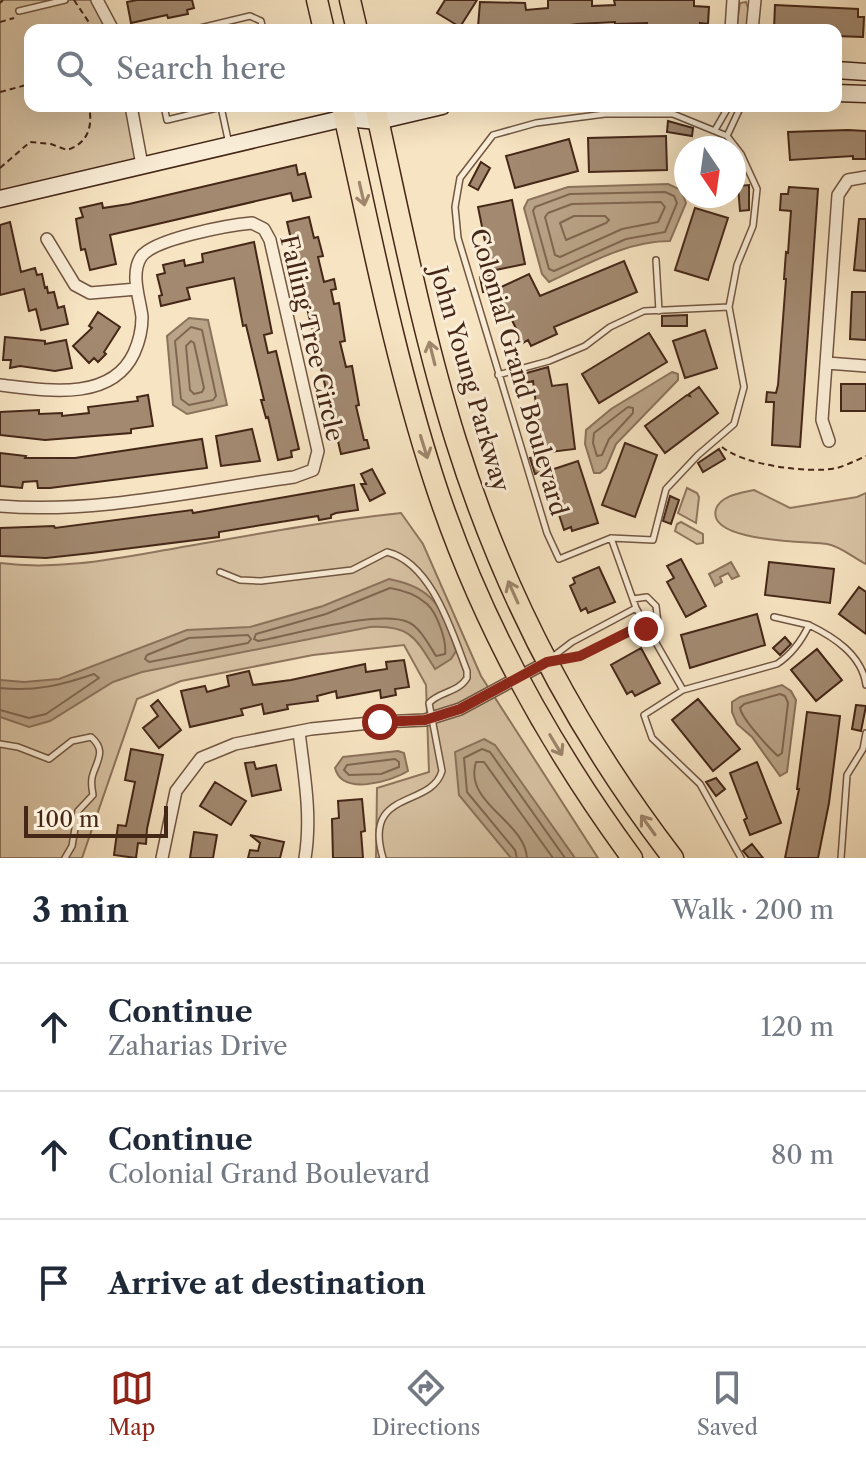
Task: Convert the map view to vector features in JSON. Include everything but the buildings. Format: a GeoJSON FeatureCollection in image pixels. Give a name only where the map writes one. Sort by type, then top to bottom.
{"type":"FeatureCollection","features":[{"type":"Feature","properties":{"kind":"highway"},"geometry":{"type":"LineString","coordinates":[[317,0],[323,24]]}},
{"type":"Feature","properties":{"kind":"highway"},"geometry":{"type":"LineString","coordinates":[[350,0],[356,24]]}},
{"type":"Feature","properties":{"kind":"highway"},"geometry":{"type":"LineString","coordinates":[[349,112],[400,361],[434,480],[466,567],[517,677],[578,781],[632,858]]}},
{"type":"Feature","properties":{"kind":"highway","name":"John Young Parkway"},"geometry":{"type":"LineString","coordinates":[[376,113],[431,351],[456,443],[497,556],[547,662],[595,745],[673,858]]}},
{"type":"Feature","properties":{"kind":"street"},"geometry":{"type":"LineString","coordinates":[[97,0],[110,24]]}},
{"type":"Feature","properties":{"kind":"street"},"geometry":{"type":"LineString","coordinates":[[731,24],[733,0]]}},
{"type":"Feature","properties":{"kind":"street"},"geometry":{"type":"LineString","coordinates":[[753,24],[755,0]]}},
{"type":"Feature","properties":{"kind":"street"},"geometry":{"type":"LineString","coordinates":[[842,70],[866,72]]}},
{"type":"Feature","properties":{"kind":"street"},"geometry":{"type":"LineString","coordinates":[[842,93],[866,94]]}},
{"type":"Feature","properties":{"kind":"street"},"geometry":{"type":"LineString","coordinates":[[132,112],[142,165]]}},
{"type":"Feature","properties":{"kind":"street"},"geometry":{"type":"LineString","coordinates":[[0,199],[230,145],[342,112]]}},
{"type":"Feature","properties":{"kind":"street"},"geometry":{"type":"LineString","coordinates":[[829,441],[822,420],[838,195],[848,180],[866,177]]}},
{"type":"Feature","properties":{"kind":"street","name":"Falling Tree Circle"},"geometry":{"type":"LineString","coordinates":[[0,385],[63,391],[98,384],[114,376],[127,365],[139,341],[142,320],[137,268],[141,257],[158,245],[252,223],[264,229],[270,240],[318,451],[313,470],[294,477],[107,503],[28,508],[0,506]]}},
{"type":"Feature","properties":{"kind":"street"},"geometry":{"type":"LineString","coordinates":[[47,239],[75,285],[90,293],[137,289]]}},
{"type":"Feature","properties":{"kind":"street"},"geometry":{"type":"LineString","coordinates":[[827,363],[866,366]]}},
{"type":"Feature","properties":{"kind":"street"},"geometry":{"type":"LineString","coordinates":[[162,858],[176,791],[201,758],[235,744],[299,732],[431,718],[460,709],[547,662]]}},
{"type":"Feature","properties":{"kind":"street"},"geometry":{"type":"LineString","coordinates":[[299,732],[309,813],[305,858]]}},
{"type":"Feature","properties":{"kind":"lane"},"geometry":{"type":"LineString","coordinates":[[17,14],[65,0]]}},
{"type":"Feature","properties":{"kind":"lane"},"geometry":{"type":"LineString","coordinates":[[217,24],[250,16],[262,24]]}},
{"type":"Feature","properties":{"kind":"lane"},"geometry":{"type":"LineString","coordinates":[[165,112],[167,120],[199,112]]}},
{"type":"Feature","properties":{"kind":"lane"},"geometry":{"type":"LineString","coordinates":[[224,112],[230,145]]}},
{"type":"Feature","properties":{"kind":"lane"},"geometry":{"type":"LineString","coordinates":[[714,130],[724,112]]}},
{"type":"Feature","properties":{"kind":"lane"},"geometry":{"type":"LineString","coordinates":[[730,112],[738,117]]}},
{"type":"Feature","properties":{"kind":"lane"},"geometry":{"type":"LineString","coordinates":[[727,136],[739,112]]}},
{"type":"Feature","properties":{"kind":"lane","name":"Colonial Grand Boulevard"},"geometry":{"type":"LineString","coordinates":[[727,136],[673,114],[605,114],[536,123],[493,135],[460,178],[455,207],[458,238],[547,533],[559,559],[611,538],[653,540],[666,489],[734,424],[744,387],[729,307],[737,265],[753,226],[757,189],[746,165]]}},
{"type":"Feature","properties":{"kind":"lane"},"geometry":{"type":"LineString","coordinates":[[656,260],[659,311]]}},
{"type":"Feature","properties":{"kind":"lane"},"geometry":{"type":"LineString","coordinates":[[498,375],[585,346],[610,327],[644,311],[729,307]]}},
{"type":"Feature","properties":{"kind":"lane"},"geometry":{"type":"LineString","coordinates":[[611,538],[636,608],[683,690]]}},
{"type":"Feature","properties":{"kind":"lane"},"geometry":{"type":"LineString","coordinates":[[220,572],[240,580],[261,581],[352,570],[387,552],[408,560],[418,569],[437,601],[467,671],[464,684],[438,695],[429,703],[442,771],[440,778],[434,785],[403,800],[385,815],[379,835],[383,858]]}},
{"type":"Feature","properties":{"kind":"lane"},"geometry":{"type":"LineString","coordinates":[[547,662],[580,656],[658,623],[656,606],[647,597],[633,599]]}},
{"type":"Feature","properties":{"kind":"lane"},"geometry":{"type":"LineString","coordinates":[[547,662],[572,642],[636,608]]}},
{"type":"Feature","properties":{"kind":"lane"},"geometry":{"type":"LineString","coordinates":[[774,617],[809,625],[829,634],[858,662],[866,685]]}},
{"type":"Feature","properties":{"kind":"lane"},"geometry":{"type":"LineString","coordinates":[[741,858],[700,784],[652,738],[644,715],[683,690],[777,664],[788,657],[802,640],[809,625]]}},
{"type":"Feature","properties":{"kind":"lane"},"geometry":{"type":"LineString","coordinates":[[841,858],[847,775],[863,749],[866,733]]}},
{"type":"Feature","properties":{"kind":"lane"},"geometry":{"type":"LineString","coordinates":[[0,744],[18,747],[49,759],[78,737],[91,737],[97,742],[101,755],[91,779],[93,795],[78,811],[72,846],[65,858]]}},
{"type":"Feature","properties":{"kind":"path"},"geometry":{"type":"LineString","coordinates":[[74,0],[90,24]]}},
{"type":"Feature","properties":{"kind":"path"},"geometry":{"type":"LineString","coordinates":[[0,22],[17,14]]}},
{"type":"Feature","properties":{"kind":"path"},"geometry":{"type":"LineString","coordinates":[[0,92],[24,86]]}},
{"type":"Feature","properties":{"kind":"path"},"geometry":{"type":"LineString","coordinates":[[0,168],[30,142],[51,144],[67,150],[80,145],[86,139],[90,126],[89,112]]}},
{"type":"Feature","properties":{"kind":"path"},"geometry":{"type":"LineString","coordinates":[[715,441],[736,456],[806,471],[837,468],[866,456]]}},
{"type":"Feature","properties":{"kind":"shaded area"},"geometry":{"type":"Polygon","coordinates":[[[0,0],[97,0],[110,24],[24,24],[24,112],[132,112],[142,165],[0,199],[0,0]]]}},
{"type":"Feature","properties":{"kind":"shaded area"},"geometry":{"type":"Polygon","coordinates":[[[746,2],[748,24],[737,24],[740,3],[746,2]]]}},
{"type":"Feature","properties":{"kind":"shaded area"},"geometry":{"type":"Polygon","coordinates":[[[687,488],[699,497],[696,523],[678,513],[687,488]]]}},
{"type":"Feature","properties":{"kind":"shaded area"},"geometry":{"type":"Polygon","coordinates":[[[754,490],[790,508],[866,493],[866,564],[832,545],[742,534],[717,520],[716,509],[722,501],[732,495],[754,490]]]}},
{"type":"Feature","properties":{"kind":"shaded area"},"geometry":{"type":"Polygon","coordinates":[[[401,513],[423,544],[481,676],[598,858],[376,858],[377,788],[429,772],[426,685],[404,645],[313,655],[181,681],[137,699],[82,858],[0,858],[0,563],[44,565],[89,562],[401,513]]]}},
{"type":"Feature","properties":{"kind":"shaded area"},"geometry":{"type":"Polygon","coordinates":[[[681,522],[703,534],[703,543],[697,544],[675,531],[681,522]]]}},
{"type":"Feature","properties":{"kind":"water"},"geometry":{"type":"Polygon","coordinates":[[[668,184],[674,187],[674,208],[684,208],[670,241],[623,249],[549,282],[542,274],[524,208],[528,200],[568,187],[668,184]]]}},
{"type":"Feature","properties":{"kind":"water"},"geometry":{"type":"Polygon","coordinates":[[[189,318],[208,320],[227,405],[187,414],[173,405],[167,336],[189,318]]]}},
{"type":"Feature","properties":{"kind":"water"},"geometry":{"type":"Polygon","coordinates":[[[672,372],[678,374],[678,380],[616,444],[606,468],[594,473],[585,444],[586,430],[611,409],[672,372]]]}},
{"type":"Feature","properties":{"kind":"water"},"geometry":{"type":"Polygon","coordinates":[[[731,562],[739,576],[732,579],[728,573],[720,577],[722,582],[715,586],[709,574],[731,562]]]}},
{"type":"Feature","properties":{"kind":"water"},"geometry":{"type":"Polygon","coordinates":[[[389,579],[417,588],[435,603],[456,651],[451,659],[435,669],[410,635],[394,628],[370,627],[142,672],[113,682],[50,721],[29,727],[0,717],[0,680],[24,682],[59,679],[187,630],[250,627],[323,606],[389,579]]]}},
{"type":"Feature","properties":{"kind":"water"},"geometry":{"type":"Polygon","coordinates":[[[782,685],[791,691],[796,700],[787,772],[780,776],[752,737],[737,724],[732,702],[782,685]]]}},
{"type":"Feature","properties":{"kind":"water"},"geometry":{"type":"Polygon","coordinates":[[[484,739],[495,745],[575,858],[511,858],[459,795],[455,752],[484,739]]]}},
{"type":"Feature","properties":{"kind":"water"},"geometry":{"type":"Polygon","coordinates":[[[404,753],[408,771],[379,782],[347,782],[339,777],[335,768],[343,757],[404,753]]]}},
{"type":"Feature","properties":{"kind":"route"},"geometry":{"type":"LineString","coordinates":[[380,722],[425,720],[460,709],[547,662],[580,656],[644,624],[646,629]]}}]}
